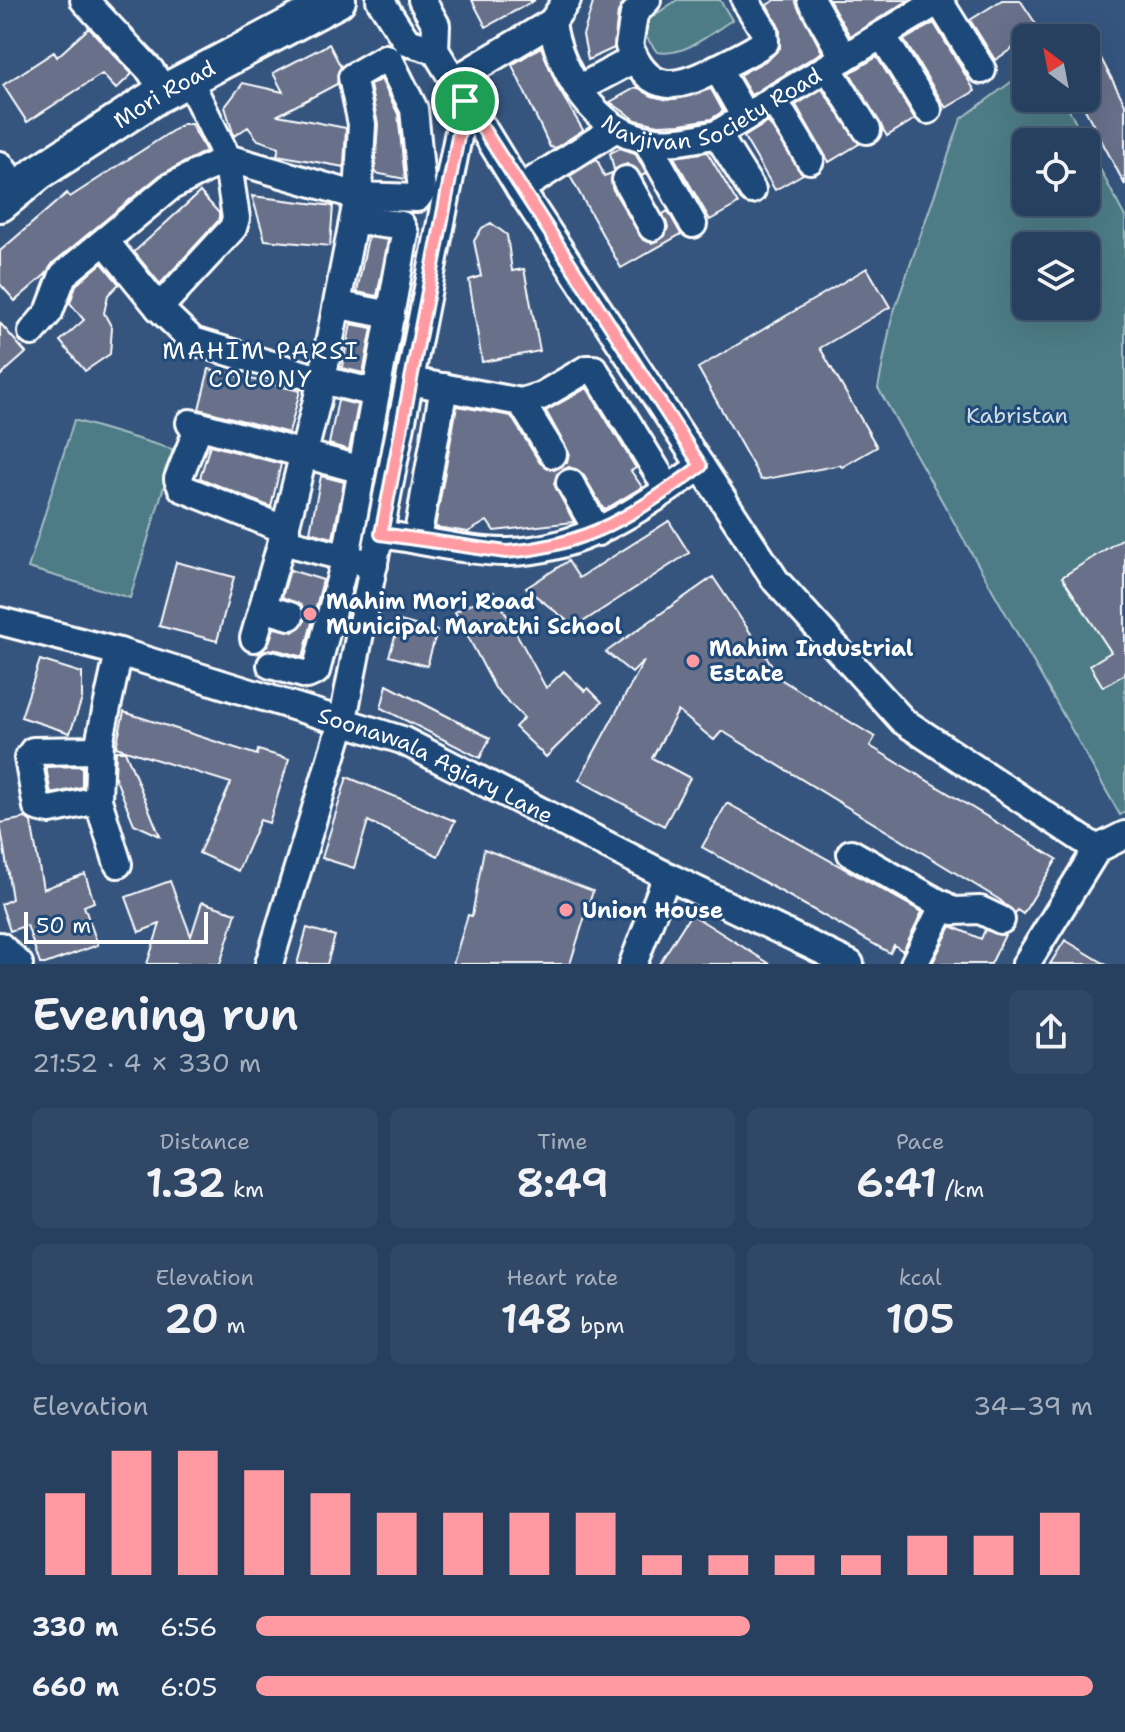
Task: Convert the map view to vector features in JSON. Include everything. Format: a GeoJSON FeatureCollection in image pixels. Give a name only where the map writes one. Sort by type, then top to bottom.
{"type":"FeatureCollection","features":[{"type":"Feature","properties":{"kind":"main road","name":"Mori Road"},"geometry":{"type":"LineString","coordinates":[[6,186],[170,88],[338,0]]}},
{"type":"Feature","properties":{"kind":"street"},"geometry":{"type":"LineString","coordinates":[[380,0],[407,42],[435,50]]}},
{"type":"Feature","properties":{"kind":"street"},"geometry":{"type":"LineString","coordinates":[[422,0],[436,25],[435,50],[459,91],[776,581],[903,721],[1097,849]]}},
{"type":"Feature","properties":{"kind":"street"},"geometry":{"type":"LineString","coordinates":[[269,964],[343,719],[410,381],[459,91],[552,22],[567,0]]}},
{"type":"Feature","properties":{"kind":"street"},"geometry":{"type":"LineString","coordinates":[[647,0],[634,14],[630,30],[629,46],[634,59],[658,83],[681,85],[765,42],[764,31],[745,0]]}},
{"type":"Feature","properties":{"kind":"street"},"geometry":{"type":"LineString","coordinates":[[811,0],[867,130]]}},
{"type":"Feature","properties":{"kind":"street"},"geometry":{"type":"LineString","coordinates":[[940,0],[982,70]]}},
{"type":"Feature","properties":{"kind":"street","name":"Navjivan Society Road"},"geometry":{"type":"LineString","coordinates":[[552,22],[554,39],[578,89],[616,128],[646,140],[682,142],[717,134],[836,63],[882,35],[900,10],[940,0]]}},
{"type":"Feature","properties":{"kind":"street"},"geometry":{"type":"LineString","coordinates":[[90,11],[170,88],[227,158],[398,224],[405,230],[346,557],[316,671],[307,675],[271,665]]}},
{"type":"Feature","properties":{"kind":"street"},"geometry":{"type":"LineString","coordinates":[[882,35],[928,110]]}},
{"type":"Feature","properties":{"kind":"street"},"geometry":{"type":"LineString","coordinates":[[254,638],[305,456],[339,305],[356,208],[362,124],[352,77],[386,58],[414,109],[422,191],[417,198],[356,208]]}},
{"type":"Feature","properties":{"kind":"street"},"geometry":{"type":"LineString","coordinates":[[578,89],[634,59]]}},
{"type":"Feature","properties":{"kind":"street"},"geometry":{"type":"LineString","coordinates":[[717,68],[745,117]]}},
{"type":"Feature","properties":{"kind":"street"},"geometry":{"type":"LineString","coordinates":[[773,99],[810,160]]}},
{"type":"Feature","properties":{"kind":"street"},"geometry":{"type":"LineString","coordinates":[[520,189],[616,128]]}},
{"type":"Feature","properties":{"kind":"street"},"geometry":{"type":"LineString","coordinates":[[717,134],[752,190]]}},
{"type":"Feature","properties":{"kind":"street"},"geometry":{"type":"LineString","coordinates":[[646,140],[693,224]]}},
{"type":"Feature","properties":{"kind":"street"},"geometry":{"type":"LineString","coordinates":[[32,332],[49,312],[63,275],[170,187],[227,158]]}},
{"type":"Feature","properties":{"kind":"street"},"geometry":{"type":"LineString","coordinates":[[159,308],[233,228],[236,218],[227,158]]}},
{"type":"Feature","properties":{"kind":"street"},"geometry":{"type":"LineString","coordinates":[[626,180],[647,217],[674,190]]}},
{"type":"Feature","properties":{"kind":"street"},"geometry":{"type":"LineString","coordinates":[[105,241],[159,308],[193,341],[376,393]]}},
{"type":"Feature","properties":{"kind":"street"},"geometry":{"type":"LineString","coordinates":[[339,305],[391,315]]}},
{"type":"Feature","properties":{"kind":"street"},"geometry":{"type":"LineString","coordinates":[[410,381],[521,402],[541,396],[591,368],[668,489]]}},
{"type":"Feature","properties":{"kind":"street"},"geometry":{"type":"LineString","coordinates":[[417,539],[444,387]]}},
{"type":"Feature","properties":{"kind":"street"},"geometry":{"type":"LineString","coordinates":[[626,419],[658,400]]}},
{"type":"Feature","properties":{"kind":"street"},"geometry":{"type":"LineString","coordinates":[[521,402],[553,454]]}},
{"type":"Feature","properties":{"kind":"street"},"geometry":{"type":"LineString","coordinates":[[362,470],[194,424],[178,479],[182,488],[284,536],[374,565]]}},
{"type":"Feature","properties":{"kind":"street"},"geometry":{"type":"LineString","coordinates":[[381,534],[506,552],[542,548],[598,532],[624,520],[701,466]]}},
{"type":"Feature","properties":{"kind":"street"},"geometry":{"type":"LineString","coordinates":[[570,483],[598,532]]}},
{"type":"Feature","properties":{"kind":"street"},"geometry":{"type":"LineString","coordinates":[[263,608],[290,616]]}},
{"type":"Feature","properties":{"kind":"street","name":"Soonawala Agiary Lane"},"geometry":{"type":"LineString","coordinates":[[0,621],[119,652],[343,719],[402,740],[667,876],[850,964]]}},
{"type":"Feature","properties":{"kind":"street"},"geometry":{"type":"LineString","coordinates":[[118,864],[98,800],[99,750],[119,652]]}},
{"type":"Feature","properties":{"kind":"street"},"geometry":{"type":"LineString","coordinates":[[98,800],[50,810],[37,807],[28,758],[33,751],[99,750]]}},
{"type":"Feature","properties":{"kind":"street"},"geometry":{"type":"LineString","coordinates":[[1026,964],[1097,849],[1125,835]]}},
{"type":"Feature","properties":{"kind":"street"},"geometry":{"type":"LineString","coordinates":[[851,853],[953,911],[980,910],[1001,920]]}},
{"type":"Feature","properties":{"kind":"street"},"geometry":{"type":"LineString","coordinates":[[633,964],[667,876]]}},
{"type":"Feature","properties":{"kind":"street"},"geometry":{"type":"LineString","coordinates":[[914,964],[944,905]]}},
{"type":"Feature","properties":{"kind":"street"},"geometry":{"type":"LineString","coordinates":[[0,946],[19,964]]}},
{"type":"Feature","properties":{"kind":"green space"},"geometry":{"type":"Polygon","coordinates":[[[677,0],[720,0],[732,20],[687,48],[657,52],[644,34],[649,19],[677,0]]]}},
{"type":"Feature","properties":{"kind":"green space","name":"Kabristan"},"geometry":{"type":"Polygon","coordinates":[[[1012,81],[1012,112],[1070,112],[1079,128],[1012,128],[1012,216],[1100,216],[1100,169],[1125,217],[1125,812],[1120,815],[878,388],[892,317],[961,119],[1012,81]]]}},
{"type":"Feature","properties":{"kind":"green space"},"geometry":{"type":"Polygon","coordinates":[[[74,420],[175,450],[130,598],[28,568],[74,420]]]}},
{"type":"Feature","properties":{"kind":"building"},"geometry":{"type":"Polygon","coordinates":[[[472,0],[535,0],[486,27],[472,0]]]}},
{"type":"Feature","properties":{"kind":"building"},"geometry":{"type":"Polygon","coordinates":[[[594,0],[625,0],[618,12],[614,48],[588,60],[583,35],[594,0]]]}},
{"type":"Feature","properties":{"kind":"building"},"geometry":{"type":"Polygon","coordinates":[[[775,0],[795,0],[822,52],[751,95],[739,75],[769,59],[780,48],[780,29],[767,5],[775,0]]]}},
{"type":"Feature","properties":{"kind":"building"},"geometry":{"type":"Polygon","coordinates":[[[829,0],[909,0],[850,36],[829,0]]]}},
{"type":"Feature","properties":{"kind":"building"},"geometry":{"type":"Polygon","coordinates":[[[1002,0],[1020,0],[1036,24],[1012,24],[1012,49],[995,60],[970,20],[1002,0]]]}},
{"type":"Feature","properties":{"kind":"building"},"geometry":{"type":"Polygon","coordinates":[[[934,23],[975,91],[946,108],[904,40],[934,23]]]}},
{"type":"Feature","properties":{"kind":"building"},"geometry":{"type":"Polygon","coordinates":[[[89,28],[132,74],[116,89],[102,74],[27,122],[3,85],[54,52],[57,57],[89,28]]]}},
{"type":"Feature","properties":{"kind":"building"},"geometry":{"type":"Polygon","coordinates":[[[329,44],[341,67],[337,84],[278,115],[346,128],[344,167],[277,155],[279,147],[258,140],[248,127],[234,136],[225,107],[243,83],[283,92],[273,73],[329,44]]]}},
{"type":"Feature","properties":{"kind":"building"},"geometry":{"type":"Polygon","coordinates":[[[541,47],[557,86],[583,130],[555,148],[550,147],[512,65],[541,47]]]}},
{"type":"Feature","properties":{"kind":"building"},"geometry":{"type":"Polygon","coordinates":[[[877,57],[915,119],[887,136],[850,73],[877,57]]]}},
{"type":"Feature","properties":{"kind":"building"},"geometry":{"type":"Polygon","coordinates":[[[1100,57],[1125,104],[1125,185],[1100,138],[1100,128],[1095,128],[1086,112],[1100,112],[1100,57]]]}},
{"type":"Feature","properties":{"kind":"building"},"geometry":{"type":"Polygon","coordinates":[[[381,79],[398,114],[405,179],[375,173],[378,124],[370,85],[381,79]]]}},
{"type":"Feature","properties":{"kind":"building"},"geometry":{"type":"Polygon","coordinates":[[[637,87],[652,96],[668,100],[711,89],[723,111],[711,119],[681,124],[659,125],[636,120],[610,102],[637,87]]]}},
{"type":"Feature","properties":{"kind":"building"},"geometry":{"type":"Polygon","coordinates":[[[822,89],[859,144],[829,162],[796,105],[822,89]]]}},
{"type":"Feature","properties":{"kind":"building"},"geometry":{"type":"Polygon","coordinates":[[[768,122],[803,174],[775,190],[744,137],[768,122]]]}},
{"type":"Feature","properties":{"kind":"building"},"geometry":{"type":"Polygon","coordinates":[[[183,124],[191,124],[206,151],[160,175],[53,263],[46,274],[15,301],[0,284],[0,251],[67,193],[70,197],[183,124]]]}},
{"type":"Feature","properties":{"kind":"building"},"geometry":{"type":"Polygon","coordinates":[[[620,148],[635,153],[646,173],[642,176],[627,164],[614,170],[610,153],[620,148]]]}},
{"type":"Feature","properties":{"kind":"building"},"geometry":{"type":"Polygon","coordinates":[[[707,152],[738,204],[710,220],[674,157],[707,152]]]}},
{"type":"Feature","properties":{"kind":"building"},"geometry":{"type":"Polygon","coordinates":[[[597,159],[604,176],[612,173],[612,188],[643,240],[652,243],[665,236],[668,227],[663,214],[668,211],[681,234],[621,268],[570,176],[597,159]]]}},
{"type":"Feature","properties":{"kind":"building"},"geometry":{"type":"Polygon","coordinates":[[[200,192],[219,213],[219,220],[160,284],[134,252],[200,192]]]}},
{"type":"Feature","properties":{"kind":"building"},"geometry":{"type":"Polygon","coordinates":[[[252,196],[333,206],[330,246],[265,240],[252,196]]]}},
{"type":"Feature","properties":{"kind":"building"},"geometry":{"type":"Polygon","coordinates":[[[491,223],[507,235],[512,271],[524,269],[540,351],[482,362],[469,280],[481,276],[474,241],[482,228],[491,223]]]}},
{"type":"Feature","properties":{"kind":"building"},"geometry":{"type":"Polygon","coordinates":[[[368,237],[388,240],[377,296],[357,292],[368,237]]]}},
{"type":"Feature","properties":{"kind":"building"},"geometry":{"type":"Polygon","coordinates":[[[102,263],[119,284],[108,295],[104,313],[112,328],[110,354],[85,371],[60,341],[84,320],[70,303],[76,285],[102,263]]]}},
{"type":"Feature","properties":{"kind":"building"},"geometry":{"type":"Polygon","coordinates":[[[867,268],[890,307],[820,348],[877,447],[842,467],[761,480],[698,368],[867,268]]]}},
{"type":"Feature","properties":{"kind":"building"},"geometry":{"type":"Polygon","coordinates":[[[0,323],[26,353],[0,376],[0,323]]]}},
{"type":"Feature","properties":{"kind":"building"},"geometry":{"type":"Polygon","coordinates":[[[351,324],[372,328],[363,373],[342,368],[351,324]]]}},
{"type":"Feature","properties":{"kind":"building"},"geometry":{"type":"Polygon","coordinates":[[[209,369],[300,391],[289,433],[199,409],[209,369]]]}},
{"type":"Feature","properties":{"kind":"building"},"geometry":{"type":"Polygon","coordinates":[[[587,388],[636,468],[631,471],[642,487],[604,510],[583,474],[569,467],[557,474],[554,484],[574,522],[494,531],[487,521],[468,532],[435,527],[457,406],[511,416],[540,463],[554,470],[567,462],[569,453],[546,411],[587,388]]]}},
{"type":"Feature","properties":{"kind":"building"},"geometry":{"type":"Polygon","coordinates":[[[338,400],[358,405],[349,450],[329,444],[338,400]]]}},
{"type":"Feature","properties":{"kind":"building"},"geometry":{"type":"Polygon","coordinates":[[[210,445],[281,464],[271,507],[200,478],[210,445]]]}},
{"type":"Feature","properties":{"kind":"building"},"geometry":{"type":"Polygon","coordinates":[[[321,476],[344,482],[333,538],[310,532],[321,476]]]}},
{"type":"Feature","properties":{"kind":"building"},"geometry":{"type":"Polygon","coordinates":[[[669,521],[689,553],[575,627],[526,588],[568,561],[579,578],[669,521]]]}},
{"type":"Feature","properties":{"kind":"building"},"geometry":{"type":"Polygon","coordinates":[[[1125,537],[1125,674],[1103,687],[1090,665],[1111,652],[1062,577],[1125,537]]]}},
{"type":"Feature","properties":{"kind":"building"},"geometry":{"type":"Polygon","coordinates":[[[176,562],[234,577],[217,641],[159,626],[176,562]]]}},
{"type":"Feature","properties":{"kind":"building"},"geometry":{"type":"Polygon","coordinates":[[[290,570],[323,580],[303,657],[274,649],[259,653],[269,643],[274,628],[293,632],[305,621],[302,606],[282,597],[290,570]]]}},
{"type":"Feature","properties":{"kind":"building"},"geometry":{"type":"Polygon","coordinates":[[[713,577],[782,680],[875,737],[870,746],[1057,859],[1023,914],[1017,910],[1015,914],[1000,900],[722,731],[714,740],[678,711],[652,758],[690,778],[664,826],[579,780],[644,661],[632,673],[606,652],[713,577]]]}},
{"type":"Feature","properties":{"kind":"building"},"geometry":{"type":"Polygon","coordinates":[[[494,592],[546,688],[564,671],[602,702],[546,757],[515,727],[524,718],[495,688],[455,612],[494,592]]]}},
{"type":"Feature","properties":{"kind":"building"},"geometry":{"type":"Polygon","coordinates":[[[400,621],[437,631],[427,666],[389,656],[400,621]]]}},
{"type":"Feature","properties":{"kind":"building"},"geometry":{"type":"Polygon","coordinates":[[[40,660],[82,673],[82,699],[70,733],[21,717],[40,660]]]}},
{"type":"Feature","properties":{"kind":"building"},"geometry":{"type":"Polygon","coordinates":[[[387,685],[490,738],[480,758],[381,708],[387,685]]]}},
{"type":"Feature","properties":{"kind":"building"},"geometry":{"type":"Polygon","coordinates":[[[124,712],[257,755],[258,750],[289,759],[269,823],[260,820],[238,871],[199,853],[231,783],[116,747],[124,712]]]}},
{"type":"Feature","properties":{"kind":"building"},"geometry":{"type":"Polygon","coordinates":[[[116,751],[125,751],[160,836],[134,824],[115,777],[116,751]]]}},
{"type":"Feature","properties":{"kind":"building"},"geometry":{"type":"Polygon","coordinates":[[[82,766],[82,787],[51,794],[46,767],[82,766]]]}},
{"type":"Feature","properties":{"kind":"building"},"geometry":{"type":"Polygon","coordinates":[[[347,777],[455,821],[438,856],[368,821],[354,868],[322,858],[347,777]]]}},
{"type":"Feature","properties":{"kind":"building"},"geometry":{"type":"Polygon","coordinates":[[[727,803],[922,912],[903,951],[894,945],[890,953],[702,847],[727,803]]]}},
{"type":"Feature","properties":{"kind":"building"},"geometry":{"type":"Polygon","coordinates":[[[26,818],[31,822],[43,889],[85,874],[94,902],[84,906],[98,945],[45,964],[40,964],[27,925],[10,931],[1,904],[12,899],[0,823],[26,818]]]}},
{"type":"Feature","properties":{"kind":"building","name":"Union House"},"geometry":{"type":"Polygon","coordinates":[[[484,849],[593,891],[570,964],[453,964],[468,915],[472,916],[484,849]]]}},
{"type":"Feature","properties":{"kind":"building"},"geometry":{"type":"Polygon","coordinates":[[[170,881],[191,936],[202,902],[236,913],[220,964],[147,964],[160,924],[139,932],[126,897],[170,881]]]}},
{"type":"Feature","properties":{"kind":"building"},"geometry":{"type":"Polygon","coordinates":[[[691,914],[770,964],[659,964],[691,914]]]}},
{"type":"Feature","properties":{"kind":"building"},"geometry":{"type":"Polygon","coordinates":[[[951,926],[981,939],[985,930],[1005,935],[991,964],[932,964],[951,926]]]}},
{"type":"Feature","properties":{"kind":"building"},"geometry":{"type":"Polygon","coordinates":[[[307,928],[335,936],[327,964],[297,964],[307,928]]]}},
{"type":"Feature","properties":{"kind":"building"},"geometry":{"type":"Polygon","coordinates":[[[1065,940],[1105,964],[1050,964],[1065,940]]]}},
{"type":"Feature","properties":{"kind":"place","name":"Mahim Mori Road Municipal Marathi School"},"geometry":{"type":"Point","coordinates":[310,614]}},
{"type":"Feature","properties":{"kind":"place","name":"Mahim Industrial Estate"},"geometry":{"type":"Point","coordinates":[693,661]}},
{"type":"Feature","properties":{"kind":"place","name":"Union House"},"geometry":{"type":"Point","coordinates":[566,910]}},
{"type":"Feature","properties":{"kind":"district","name":"MAHIM PARSI COLONY"},"geometry":{"type":"Point","coordinates":[261,365]}},
{"type":"Feature","properties":{"kind":"route"},"geometry":{"type":"LineString","coordinates":[[465,101],[701,466],[624,520],[598,532],[542,548],[506,552],[381,534],[465,101]]}}]}
